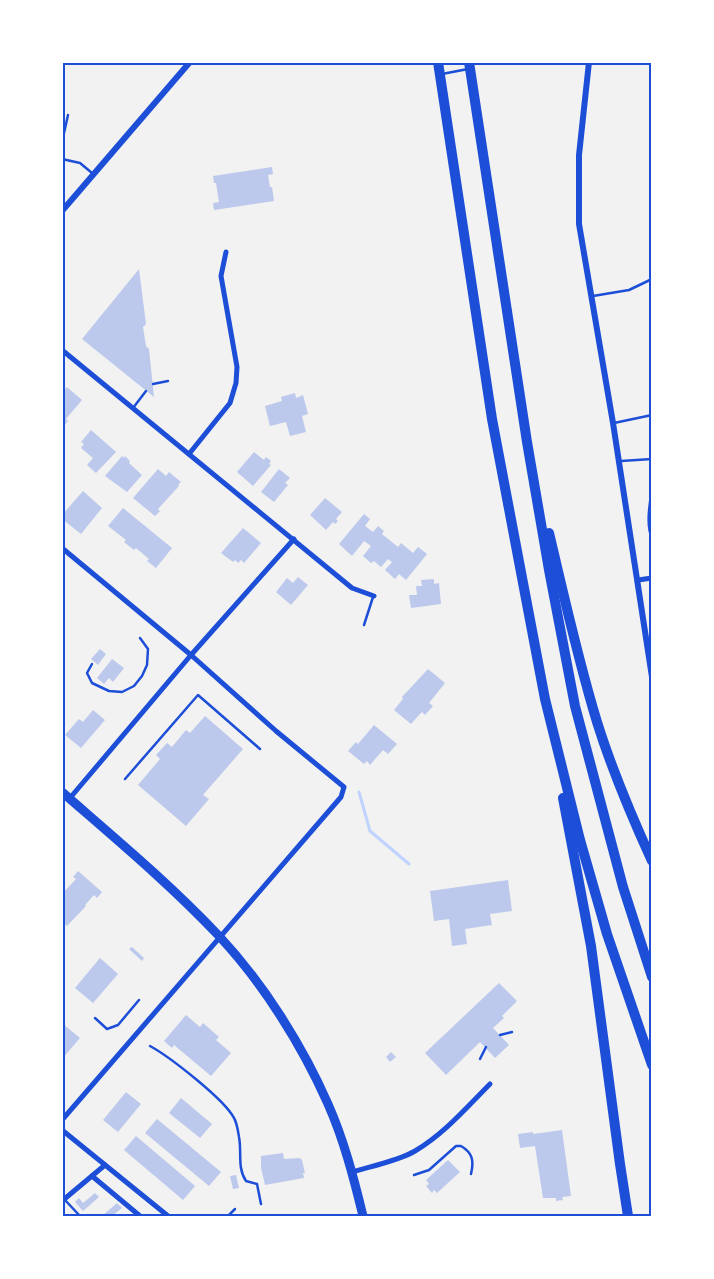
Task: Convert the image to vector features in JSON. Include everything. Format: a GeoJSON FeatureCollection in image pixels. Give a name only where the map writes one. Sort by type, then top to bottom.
{"type":"FeatureCollection","features":[{"type":"Feature","properties":{"kind":"highway"},"geometry":{"type":"LineString","coordinates":[[438,62],[492,419],[591,946],[628,1216]]}},
{"type":"Feature","properties":{"kind":"highway"},"geometry":{"type":"LineString","coordinates":[[469,66],[527,442],[575,706],[623,887],[652,977]]}},
{"type":"Feature","properties":{"kind":"highway"},"geometry":{"type":"LineString","coordinates":[[527,442],[573,635],[597,722],[621,791],[652,861]]}},
{"type":"Feature","properties":{"kind":"highway"},"geometry":{"type":"LineString","coordinates":[[544,699],[599,906],[652,1064]]}},
{"type":"Feature","properties":{"kind":"main road"},"geometry":{"type":"LineString","coordinates":[[66,795],[157,874],[220,937],[260,988],[308,1063],[329,1105],[352,1172],[363,1216]]}},
{"type":"Feature","properties":{"kind":"street"},"geometry":{"type":"LineString","coordinates":[[62,211],[190,62]]}},
{"type":"Feature","properties":{"kind":"street"},"geometry":{"type":"LineString","coordinates":[[589,62],[579,155],[579,224],[613,423],[652,677]]}},
{"type":"Feature","properties":{"kind":"street"},"geometry":{"type":"LineString","coordinates":[[189,454],[230,403],[236,384],[237,367],[221,276],[226,252]]}},
{"type":"Feature","properties":{"kind":"street"},"geometry":{"type":"LineString","coordinates":[[62,350],[352,588],[374,596]]}},
{"type":"Feature","properties":{"kind":"street"},"geometry":{"type":"LineString","coordinates":[[66,795],[294,539]]}},
{"type":"Feature","properties":{"kind":"street"},"geometry":{"type":"LineString","coordinates":[[62,548],[191,655],[276,731],[344,787],[341,797],[62,1120]]}},
{"type":"Feature","properties":{"kind":"street"},"geometry":{"type":"LineString","coordinates":[[638,580],[652,578]]}},
{"type":"Feature","properties":{"kind":"street"},"geometry":{"type":"LineString","coordinates":[[352,1172],[414,1152],[454,1120],[490,1084]]}},
{"type":"Feature","properties":{"kind":"street"},"geometry":{"type":"LineString","coordinates":[[62,1130],[168,1216]]}},
{"type":"Feature","properties":{"kind":"street"},"geometry":{"type":"LineString","coordinates":[[63,1200],[105,1165]]}},
{"type":"Feature","properties":{"kind":"street"},"geometry":{"type":"LineString","coordinates":[[92,1176],[140,1216]]}},
{"type":"Feature","properties":{"kind":"lane"},"geometry":{"type":"LineString","coordinates":[[440,74],[469,66]]}},
{"type":"Feature","properties":{"kind":"lane"},"geometry":{"type":"LineString","coordinates":[[62,142],[68,115]]}},
{"type":"Feature","properties":{"kind":"lane"},"geometry":{"type":"LineString","coordinates":[[62,159],[80,163],[94,174]]}},
{"type":"Feature","properties":{"kind":"lane"},"geometry":{"type":"LineString","coordinates":[[591,296],[629,290],[652,279]]}},
{"type":"Feature","properties":{"kind":"lane"},"geometry":{"type":"LineString","coordinates":[[153,384],[168,381]]}},
{"type":"Feature","properties":{"kind":"lane"},"geometry":{"type":"LineString","coordinates":[[133,408],[146,391]]}},
{"type":"Feature","properties":{"kind":"lane"},"geometry":{"type":"LineString","coordinates":[[613,423],[652,415]]}},
{"type":"Feature","properties":{"kind":"lane"},"geometry":{"type":"LineString","coordinates":[[619,461],[652,459]]}},
{"type":"Feature","properties":{"kind":"lane"},"geometry":{"type":"LineString","coordinates":[[364,625],[374,596]]}},
{"type":"Feature","properties":{"kind":"lane"},"geometry":{"type":"LineString","coordinates":[[92,664],[87,673],[92,683],[109,691],[122,692],[134,686],[142,676],[147,665],[148,649],[140,638]]}},
{"type":"Feature","properties":{"kind":"lane"},"geometry":{"type":"LineString","coordinates":[[125,779],[198,695],[260,749]]}},
{"type":"Feature","properties":{"kind":"lane"},"geometry":{"type":"LineString","coordinates":[[95,1018],[108,1029],[118,1025],[140,1000]]}},
{"type":"Feature","properties":{"kind":"lane"},"geometry":{"type":"LineString","coordinates":[[500,1036],[512,1032]]}},
{"type":"Feature","properties":{"kind":"lane"},"geometry":{"type":"LineString","coordinates":[[150,1046],[166,1054],[218,1099],[234,1118],[239,1138],[241,1174],[246,1181],[258,1184],[261,1204]]}},
{"type":"Feature","properties":{"kind":"lane"},"geometry":{"type":"LineString","coordinates":[[480,1059],[486,1047]]}},
{"type":"Feature","properties":{"kind":"lane"},"geometry":{"type":"LineString","coordinates":[[414,1175],[429,1170],[456,1146],[461,1146],[472,1155],[474,1163],[471,1174]]}},
{"type":"Feature","properties":{"kind":"lane"},"geometry":{"type":"LineString","coordinates":[[63,1200],[80,1216]]}},
{"type":"Feature","properties":{"kind":"lane"},"geometry":{"type":"LineString","coordinates":[[228,1216],[235,1209]]}},
{"type":"Feature","properties":{"kind":"path"},"geometry":{"type":"LineString","coordinates":[[652,487],[649,507],[649,534],[652,538]]}},
{"type":"Feature","properties":{"kind":"building"},"geometry":{"type":"Polygon","coordinates":[[[272,167],[273,174],[268,175],[274,201],[214,210],[213,203],[219,202],[213,176],[272,167]]]}},
{"type":"Feature","properties":{"kind":"building"},"geometry":{"type":"Polygon","coordinates":[[[139,269],[146,324],[143,327],[146,346],[149,349],[154,397],[82,339],[139,269]]]}},
{"type":"Feature","properties":{"kind":"building"},"geometry":{"type":"Polygon","coordinates":[[[67,387],[82,400],[66,419],[68,421],[64,426],[62,425],[62,392],[67,387]]]}},
{"type":"Feature","properties":{"kind":"building"},"geometry":{"type":"Polygon","coordinates":[[[295,393],[296,398],[303,395],[308,414],[302,416],[306,432],[290,436],[286,422],[270,426],[265,406],[282,401],[281,397],[295,393]]]}},
{"type":"Feature","properties":{"kind":"building"},"geometry":{"type":"Polygon","coordinates":[[[91,430],[116,452],[96,473],[87,465],[93,458],[81,448],[84,444],[81,442],[91,430]]]}},
{"type":"Feature","properties":{"kind":"building"},"geometry":{"type":"Polygon","coordinates":[[[254,452],[264,460],[266,457],[271,461],[269,464],[271,465],[253,486],[237,472],[254,452]]]}},
{"type":"Feature","properties":{"kind":"building"},"geometry":{"type":"Polygon","coordinates":[[[122,456],[124,458],[125,456],[130,461],[129,463],[142,475],[127,492],[105,476],[122,456]]]}},
{"type":"Feature","properties":{"kind":"building"},"geometry":{"type":"Polygon","coordinates":[[[158,469],[166,476],[169,472],[181,482],[158,509],[160,511],[155,516],[133,498],[158,469]]]}},
{"type":"Feature","properties":{"kind":"building"},"geometry":{"type":"Polygon","coordinates":[[[279,469],[290,478],[285,483],[288,485],[274,502],[261,492],[279,469]]]}},
{"type":"Feature","properties":{"kind":"building"},"geometry":{"type":"Polygon","coordinates":[[[83,491],[102,508],[81,534],[62,519],[62,515],[83,491]]]}},
{"type":"Feature","properties":{"kind":"building"},"geometry":{"type":"Polygon","coordinates":[[[325,498],[342,512],[336,519],[338,521],[335,524],[333,522],[326,530],[310,515],[325,498]]]}},
{"type":"Feature","properties":{"kind":"building"},"geometry":{"type":"Polygon","coordinates":[[[123,508],[172,548],[156,568],[147,561],[149,559],[136,548],[134,550],[124,542],[126,540],[108,526],[123,508]]]}},
{"type":"Feature","properties":{"kind":"building"},"geometry":{"type":"Polygon","coordinates":[[[364,514],[370,519],[365,526],[373,532],[378,526],[384,531],[382,534],[398,547],[401,543],[413,553],[418,547],[427,554],[406,580],[399,574],[395,579],[385,570],[392,562],[388,559],[381,567],[374,561],[371,563],[363,556],[371,546],[364,541],[352,556],[339,544],[364,514]]]}},
{"type":"Feature","properties":{"kind":"building"},"geometry":{"type":"Polygon","coordinates":[[[243,528],[261,543],[244,563],[241,560],[238,563],[235,560],[233,562],[221,553],[243,528]]]}},
{"type":"Feature","properties":{"kind":"building"},"geometry":{"type":"Polygon","coordinates":[[[298,577],[308,585],[291,605],[276,592],[287,578],[293,583],[298,577]]]}},
{"type":"Feature","properties":{"kind":"building"},"geometry":{"type":"Polygon","coordinates":[[[434,579],[434,584],[439,583],[441,604],[411,608],[409,595],[417,595],[416,586],[422,586],[421,580],[434,579]]]}},
{"type":"Feature","properties":{"kind":"building"},"geometry":{"type":"Polygon","coordinates":[[[100,649],[106,654],[98,665],[91,659],[100,649]]]}},
{"type":"Feature","properties":{"kind":"building"},"geometry":{"type":"Polygon","coordinates":[[[112,659],[124,668],[113,682],[109,678],[104,684],[97,678],[112,659]]]}},
{"type":"Feature","properties":{"kind":"building"},"geometry":{"type":"Polygon","coordinates":[[[428,669],[445,683],[429,703],[433,706],[425,715],[422,712],[411,724],[394,710],[403,699],[402,697],[428,669]]]}},
{"type":"Feature","properties":{"kind":"building"},"geometry":{"type":"Polygon","coordinates":[[[93,710],[105,720],[81,748],[65,735],[79,719],[83,722],[93,710]]]}},
{"type":"Feature","properties":{"kind":"building"},"geometry":{"type":"Polygon","coordinates":[[[205,716],[243,749],[203,795],[209,799],[186,826],[138,785],[160,759],[156,755],[167,743],[172,747],[186,730],[190,733],[205,716]]]}},
{"type":"Feature","properties":{"kind":"building"},"geometry":{"type":"Polygon","coordinates":[[[374,725],[397,744],[388,754],[383,750],[370,765],[367,761],[364,764],[348,751],[356,742],[358,744],[374,725]]]}},
{"type":"Feature","properties":{"kind":"building"},"geometry":{"type":"Polygon","coordinates":[[[78,871],[102,892],[97,898],[94,895],[67,926],[62,921],[62,894],[76,879],[73,877],[78,871]]]}},
{"type":"Feature","properties":{"kind":"building"},"geometry":{"type":"Polygon","coordinates":[[[508,880],[512,911],[490,914],[492,925],[465,929],[467,944],[452,946],[449,919],[434,921],[430,891],[508,880]]]}},
{"type":"Feature","properties":{"kind":"building"},"geometry":{"type":"Polygon","coordinates":[[[132,947],[144,958],[142,961],[129,949],[132,947]]]}},
{"type":"Feature","properties":{"kind":"building"},"geometry":{"type":"Polygon","coordinates":[[[100,958],[118,974],[93,1003],[75,988],[100,958]]]}},
{"type":"Feature","properties":{"kind":"building"},"geometry":{"type":"Polygon","coordinates":[[[499,983],[517,1001],[502,1016],[504,1018],[493,1028],[509,1045],[495,1058],[480,1042],[446,1075],[425,1053],[499,983]]]}},
{"type":"Feature","properties":{"kind":"building"},"geometry":{"type":"Polygon","coordinates":[[[186,1015],[200,1027],[203,1023],[219,1037],[216,1040],[231,1053],[211,1076],[174,1045],[172,1048],[164,1041],[186,1015]]]}},
{"type":"Feature","properties":{"kind":"building"},"geometry":{"type":"Polygon","coordinates":[[[62,1023],[80,1038],[62,1059],[62,1023]]]}},
{"type":"Feature","properties":{"kind":"building"},"geometry":{"type":"Polygon","coordinates":[[[391,1052],[396,1057],[390,1062],[386,1057],[391,1052]]]}},
{"type":"Feature","properties":{"kind":"building"},"geometry":{"type":"Polygon","coordinates":[[[126,1092],[141,1104],[118,1132],[103,1120],[126,1092]]]}},
{"type":"Feature","properties":{"kind":"building"},"geometry":{"type":"Polygon","coordinates":[[[181,1098],[212,1124],[200,1138],[169,1113],[181,1098]]]}},
{"type":"Feature","properties":{"kind":"building"},"geometry":{"type":"Polygon","coordinates":[[[157,1119],[221,1172],[209,1186],[145,1133],[157,1119]]]}},
{"type":"Feature","properties":{"kind":"building"},"geometry":{"type":"Polygon","coordinates":[[[562,1130],[571,1196],[562,1197],[563,1200],[556,1201],[556,1198],[543,1198],[535,1146],[520,1148],[518,1134],[562,1130]]]}},
{"type":"Feature","properties":{"kind":"building"},"geometry":{"type":"Polygon","coordinates":[[[136,1136],[195,1186],[183,1200],[124,1150],[136,1136]]]}},
{"type":"Feature","properties":{"kind":"building"},"geometry":{"type":"Polygon","coordinates":[[[283,1153],[284,1159],[300,1158],[302,1160],[305,1173],[303,1173],[304,1178],[265,1185],[261,1168],[261,1156],[283,1153]]]}},
{"type":"Feature","properties":{"kind":"building"},"geometry":{"type":"Polygon","coordinates":[[[448,1160],[460,1172],[437,1193],[434,1190],[432,1193],[426,1186],[429,1184],[426,1180],[448,1160]]]}},
{"type":"Feature","properties":{"kind":"building"},"geometry":{"type":"Polygon","coordinates":[[[236,1175],[239,1188],[233,1189],[230,1176],[236,1175]]]}},
{"type":"Feature","properties":{"kind":"building"},"geometry":{"type":"Polygon","coordinates":[[[95,1193],[99,1197],[83,1211],[75,1202],[79,1198],[83,1203],[95,1193]]]}},
{"type":"Feature","properties":{"kind":"building"},"geometry":{"type":"Polygon","coordinates":[[[117,1203],[122,1208],[112,1216],[102,1216],[117,1203]]]}},
{"type":"Feature","properties":{"kind":"waterway"},"geometry":{"type":"LineString","coordinates":[[359,792],[370,831],[409,864]]}}]}
